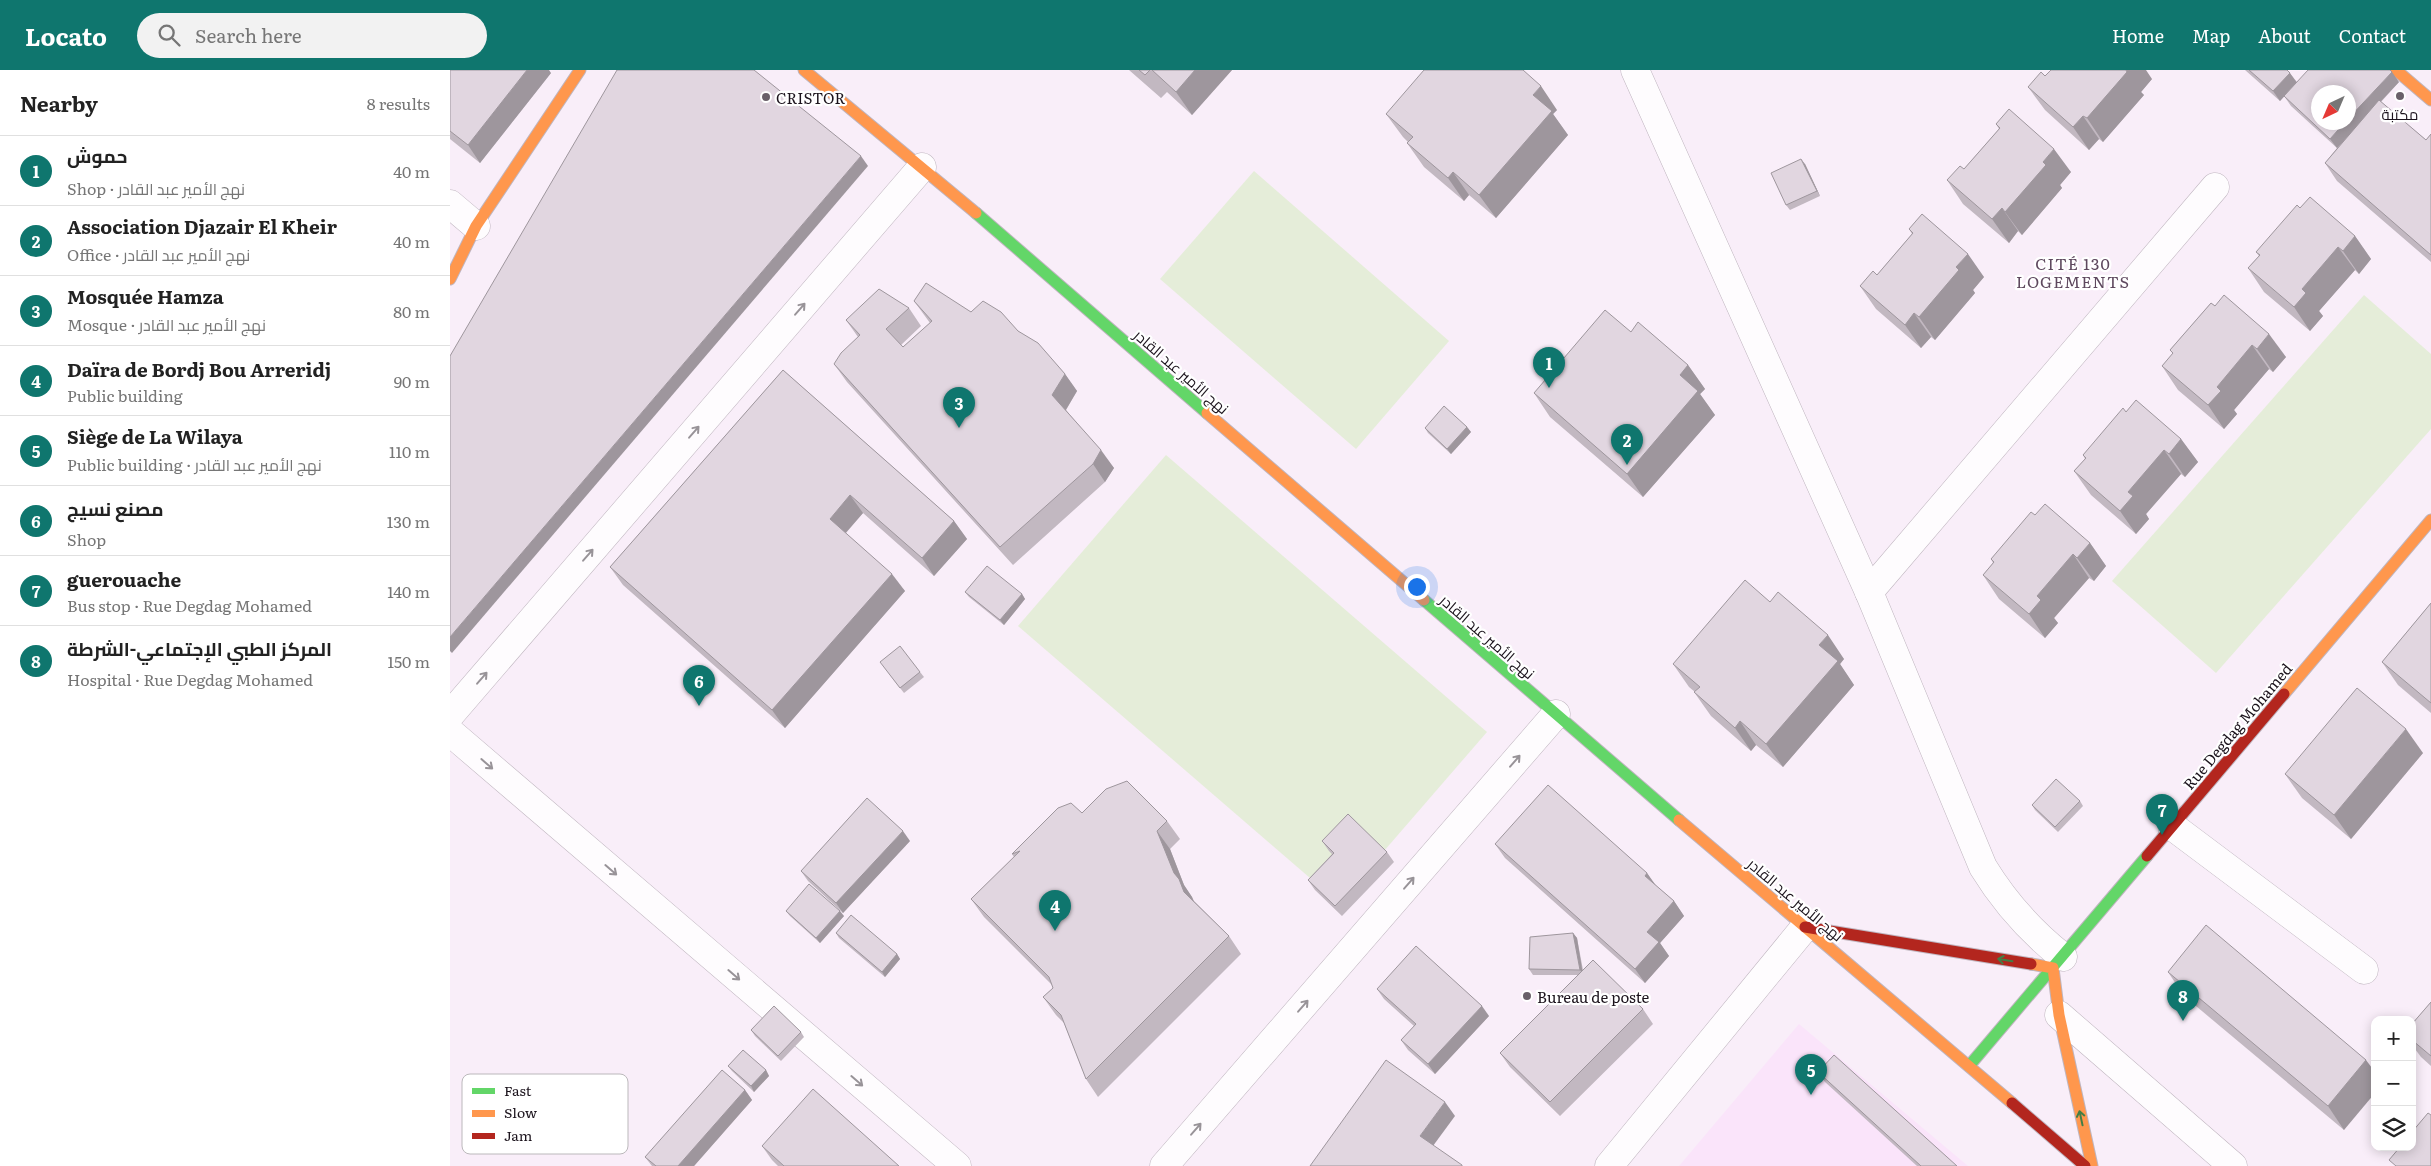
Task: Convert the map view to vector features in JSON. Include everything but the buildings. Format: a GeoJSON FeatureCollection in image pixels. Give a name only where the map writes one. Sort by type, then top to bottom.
{"type":"FeatureCollection","features":[{"type":"Feature","properties":{"kind":"main road"},"geometry":{"type":"LineString","coordinates":[[450,279],[476,226],[580,70]]}},
{"type":"Feature","properties":{"kind":"main road","name":"نهج الأمير عبد القادر"},"geometry":{"type":"LineString","coordinates":[[804,70],[922,167],[1556,714],[2085,1166]]}},
{"type":"Feature","properties":{"kind":"main road"},"geometry":{"type":"LineString","coordinates":[[2396,70],[2431,100]]}},
{"type":"Feature","properties":{"kind":"main road","name":"Rue Degdag Mohamed"},"geometry":{"type":"LineString","coordinates":[[1968,1066],[2431,520]]}},
{"type":"Feature","properties":{"kind":"main road"},"geometry":{"type":"LineString","coordinates":[[1805,927],[2058,962],[2059,1015],[2092,1166]]}},
{"type":"Feature","properties":{"kind":"street"},"geometry":{"type":"LineString","coordinates":[[1635,70],[1869,592],[1983,867],[1999,893],[2058,962]]}},
{"type":"Feature","properties":{"kind":"street"},"geometry":{"type":"LineString","coordinates":[[450,715],[922,167]]}},
{"type":"Feature","properties":{"kind":"street"},"geometry":{"type":"LineString","coordinates":[[1869,592],[2215,187]]}},
{"type":"Feature","properties":{"kind":"street"},"geometry":{"type":"LineString","coordinates":[[450,204],[476,226]]}},
{"type":"Feature","properties":{"kind":"street"},"geometry":{"type":"LineString","coordinates":[[1164,1166],[1556,714]]}},
{"type":"Feature","properties":{"kind":"street"},"geometry":{"type":"LineString","coordinates":[[450,732],[957,1166]]}},
{"type":"Feature","properties":{"kind":"street"},"geometry":{"type":"LineString","coordinates":[[2172,826],[2364,970]]}},
{"type":"Feature","properties":{"kind":"street"},"geometry":{"type":"LineString","coordinates":[[1608,1166],[1805,927]]}},
{"type":"Feature","properties":{"kind":"street"},"geometry":{"type":"LineString","coordinates":[[2059,1015],[2234,1166]]}},
{"type":"Feature","properties":{"kind":"shaded area"},"geometry":{"type":"Polygon","coordinates":[[[1799,1024],[1968,1166],[1679,1166],[1799,1024]]]}},
{"type":"Feature","properties":{"kind":"green space"},"geometry":{"type":"Polygon","coordinates":[[[1254,171],[1449,341],[1356,449],[1160,279],[1254,171]]]}},
{"type":"Feature","properties":{"kind":"green space"},"geometry":{"type":"Polygon","coordinates":[[[2364,295],[2431,354],[2431,429],[2216,673],[2112,581],[2364,295]]]}},
{"type":"Feature","properties":{"kind":"green space"},"geometry":{"type":"Polygon","coordinates":[[[1166,455],[1487,732],[1339,903],[1018,626],[1166,455]]]}},
{"type":"Feature","properties":{"kind":"traffic: fast"},"geometry":{"type":"LineString","coordinates":[[976,213],[1207,413]]}},
{"type":"Feature","properties":{"kind":"traffic: fast"},"geometry":{"type":"LineString","coordinates":[[1424,600],[1679,820]]}},
{"type":"Feature","properties":{"kind":"traffic: fast"},"geometry":{"type":"LineString","coordinates":[[1969,1066],[2147,856]]}},
{"type":"Feature","properties":{"kind":"traffic: slow"},"geometry":{"type":"LineString","coordinates":[[450,279],[476,226],[580,70]]}},
{"type":"Feature","properties":{"kind":"traffic: slow"},"geometry":{"type":"LineString","coordinates":[[804,70],[976,213]]}},
{"type":"Feature","properties":{"kind":"traffic: slow"},"geometry":{"type":"LineString","coordinates":[[2396,70],[2431,100]]}},
{"type":"Feature","properties":{"kind":"traffic: slow"},"geometry":{"type":"LineString","coordinates":[[1207,413],[1424,600]]}},
{"type":"Feature","properties":{"kind":"traffic: slow"},"geometry":{"type":"LineString","coordinates":[[2284,694],[2431,520]]}},
{"type":"Feature","properties":{"kind":"traffic: slow"},"geometry":{"type":"LineString","coordinates":[[1679,820],[2012,1103]]}},
{"type":"Feature","properties":{"kind":"traffic: slow"},"geometry":{"type":"LineString","coordinates":[[2031,964],[2053,968],[2059,1015],[2092,1166]]}},
{"type":"Feature","properties":{"kind":"traffic: jam"},"geometry":{"type":"LineString","coordinates":[[2147,856],[2284,694]]}},
{"type":"Feature","properties":{"kind":"traffic: jam"},"geometry":{"type":"LineString","coordinates":[[1805,927],[2031,964]]}},
{"type":"Feature","properties":{"kind":"traffic: jam"},"geometry":{"type":"LineString","coordinates":[[2012,1103],[2085,1166]]}},
{"type":"Feature","properties":{"kind":"place","name":"مكتبة"},"geometry":{"type":"Point","coordinates":[2400,96]}},
{"type":"Feature","properties":{"kind":"place","name":"CRISTOR"},"geometry":{"type":"Point","coordinates":[766,97]}},
{"type":"Feature","properties":{"kind":"place","name":"حموش"},"geometry":{"type":"Point","coordinates":[1549,388]}},
{"type":"Feature","properties":{"kind":"place","name":"Mosquée Hamza"},"geometry":{"type":"Point","coordinates":[959,428]}},
{"type":"Feature","properties":{"kind":"place","name":"Association Djazair El Kheir"},"geometry":{"type":"Point","coordinates":[1627,465]}},
{"type":"Feature","properties":{"kind":"place","name":"مصنع نسيج"},"geometry":{"type":"Point","coordinates":[699,706]}},
{"type":"Feature","properties":{"kind":"place","name":"guerouache"},"geometry":{"type":"Point","coordinates":[2162,835]}},
{"type":"Feature","properties":{"kind":"place","name":"Daïra de Bordj Bou Arreridj"},"geometry":{"type":"Point","coordinates":[1055,931]}},
{"type":"Feature","properties":{"kind":"place","name":"Bureau de poste"},"geometry":{"type":"Point","coordinates":[1527,996]}},
{"type":"Feature","properties":{"kind":"place","name":"المركز الطبي الإجتماعي-الشرطة"},"geometry":{"type":"Point","coordinates":[2183,1021]}},
{"type":"Feature","properties":{"kind":"place","name":"Siège de La Wilaya"},"geometry":{"type":"Point","coordinates":[1811,1095]}},
{"type":"Feature","properties":{"kind":"district","name":"CITÉ 130 LOGEMENTS"},"geometry":{"type":"Point","coordinates":[2073,272]}}]}
